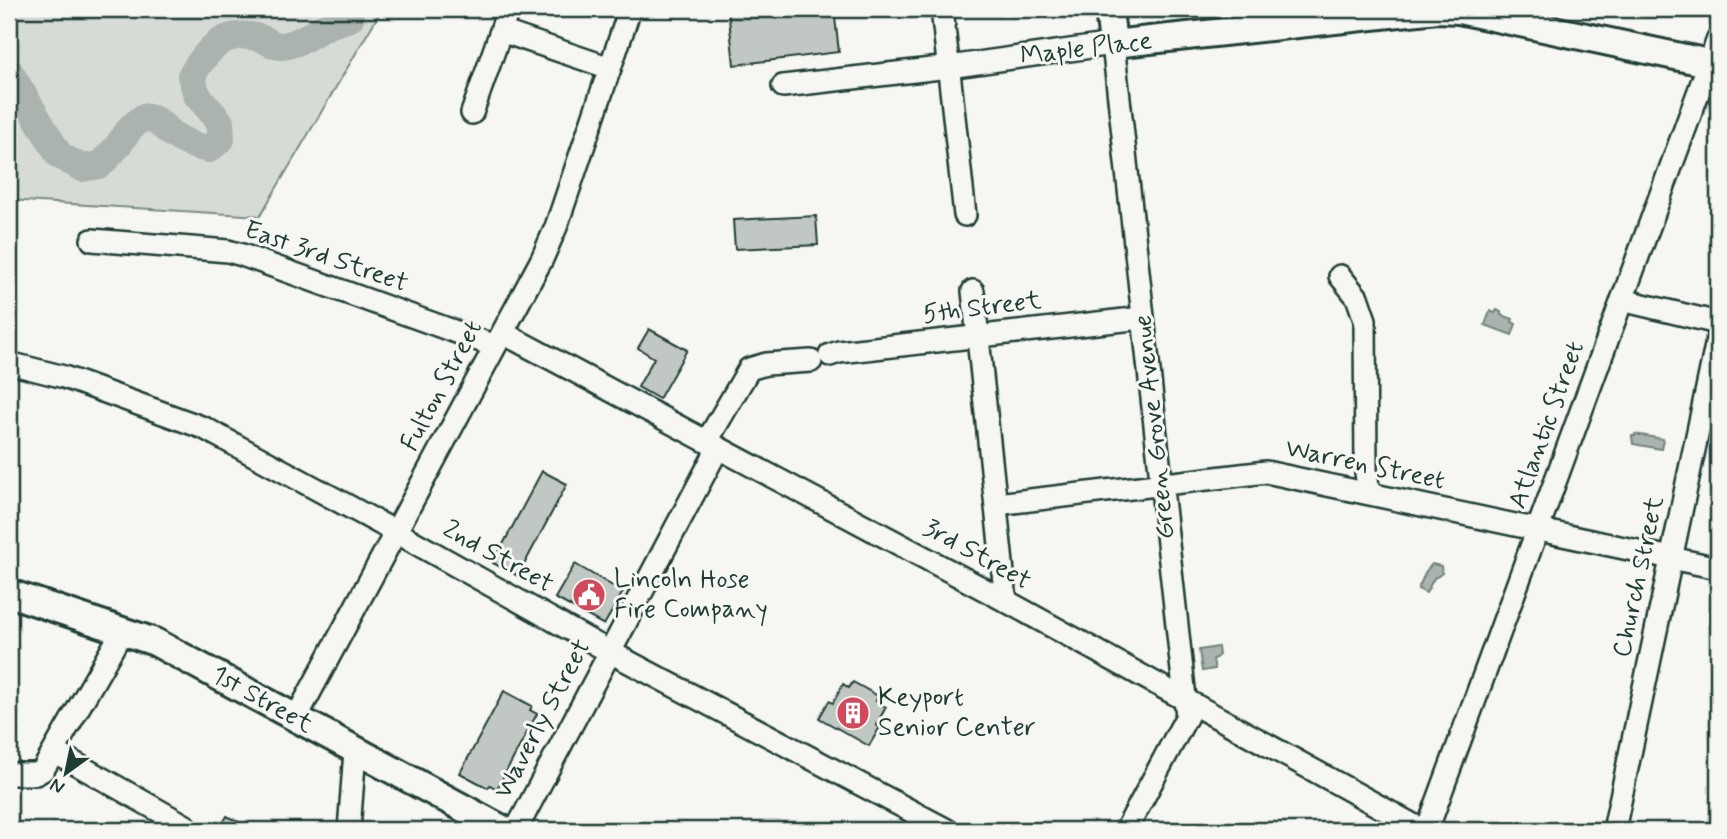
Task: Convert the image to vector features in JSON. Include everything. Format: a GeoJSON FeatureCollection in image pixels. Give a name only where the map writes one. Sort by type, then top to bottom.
{"type":"FeatureCollection","features":[{"type":"Feature","properties":{"kind":"main road","name":"Green Grove Avenue"},"geometry":{"type":"LineString","coordinates":[[1109,9],[1113,44]]}},
{"type":"Feature","properties":{"kind":"main road","name":"Maple Place"},"geometry":{"type":"LineString","coordinates":[[1113,44],[1284,17],[1437,9],[1520,15],[1715,56]]}},
{"type":"Feature","properties":{"kind":"main road","name":"1st Street"},"geometry":{"type":"LineString","coordinates":[[9,593],[155,642],[504,830]]}},
{"type":"Feature","properties":{"kind":"street"},"geometry":{"type":"LineString","coordinates":[[472,113],[508,9]]}},
{"type":"Feature","properties":{"kind":"street","name":"Fulton Street"},"geometry":{"type":"LineString","coordinates":[[296,718],[542,259],[556,227],[630,9]]}},
{"type":"Feature","properties":{"kind":"street"},"geometry":{"type":"LineString","coordinates":[[942,9],[965,215]]}},
{"type":"Feature","properties":{"kind":"street"},"geometry":{"type":"LineString","coordinates":[[501,31],[610,68]]}},
{"type":"Feature","properties":{"kind":"street","name":"Maple Place"},"geometry":{"type":"LineString","coordinates":[[783,86],[949,67],[1113,44]]}},
{"type":"Feature","properties":{"kind":"street","name":"Green Grove Avenue"},"geometry":{"type":"LineString","coordinates":[[1113,44],[1187,716],[1126,830]]}},
{"type":"Feature","properties":{"kind":"street","name":"Atlantic Street"},"geometry":{"type":"LineString","coordinates":[[1427,830],[1715,56]]}},
{"type":"Feature","properties":{"kind":"street","name":"East 3rd Street"},"geometry":{"type":"LineString","coordinates":[[92,240],[228,251],[499,339]]}},
{"type":"Feature","properties":{"kind":"street"},"geometry":{"type":"LineString","coordinates":[[1340,276],[1357,297],[1365,320],[1366,473],[1369,493]]}},
{"type":"Feature","properties":{"kind":"street"},"geometry":{"type":"LineString","coordinates":[[973,291],[1006,601]]}},
{"type":"Feature","properties":{"kind":"street"},"geometry":{"type":"LineString","coordinates":[[1622,300],[1718,323]]}},
{"type":"Feature","properties":{"kind":"street","name":"5th Street"},"geometry":{"type":"LineString","coordinates":[[786,363],[839,352],[1142,318]]}},
{"type":"Feature","properties":{"kind":"street","name":"Church Street"},"geometry":{"type":"LineString","coordinates":[[1614,830],[1718,336]]}},
{"type":"Feature","properties":{"kind":"street","name":"3rd Street"},"geometry":{"type":"LineString","coordinates":[[499,339],[713,444],[1006,601],[1422,830]]}},
{"type":"Feature","properties":{"kind":"street","name":"2nd Street"},"geometry":{"type":"LineString","coordinates":[[9,363],[64,377],[190,422],[396,532],[610,652],[947,830]]}},
{"type":"Feature","properties":{"kind":"street","name":"Waverly Street"},"geometry":{"type":"LineString","coordinates":[[516,830],[610,652],[749,369],[766,364],[786,363]]}},
{"type":"Feature","properties":{"kind":"street","name":"Warren Street"},"geometry":{"type":"LineString","coordinates":[[997,504],[1266,472],[1718,568]]}},
{"type":"Feature","properties":{"kind":"street"},"geometry":{"type":"LineString","coordinates":[[9,774],[36,774],[43,770],[123,630]]}},
{"type":"Feature","properties":{"kind":"street"},"geometry":{"type":"LineString","coordinates":[[349,830],[355,751]]}},
{"type":"Feature","properties":{"kind":"street"},"geometry":{"type":"LineString","coordinates":[[55,752],[186,826]]}},
{"type":"Feature","properties":{"kind":"shaded area"},"geometry":{"type":"Polygon","coordinates":[[[9,9],[382,9],[260,216],[9,200],[9,9]]]}},
{"type":"Feature","properties":{"kind":"shaded area"},"geometry":{"type":"Polygon","coordinates":[[[1497,310],[1501,315],[1513,319],[1512,322],[1516,324],[1512,335],[1485,325],[1490,311],[1495,313],[1497,310]]]}},
{"type":"Feature","properties":{"kind":"shaded area"},"geometry":{"type":"Polygon","coordinates":[[[1635,434],[1663,439],[1661,449],[1633,444],[1632,436],[1635,434]]]}},
{"type":"Feature","properties":{"kind":"shaded area"},"geometry":{"type":"Polygon","coordinates":[[[1432,564],[1441,566],[1442,574],[1434,578],[1426,593],[1418,589],[1432,564]]]}},
{"type":"Feature","properties":{"kind":"shaded area"},"geometry":{"type":"Polygon","coordinates":[[[1218,647],[1219,655],[1213,660],[1215,669],[1202,671],[1199,650],[1218,647]]]}},
{"type":"Feature","properties":{"kind":"building"},"geometry":{"type":"Polygon","coordinates":[[[728,9],[834,9],[839,52],[734,65],[728,9]]]}},
{"type":"Feature","properties":{"kind":"building"},"geometry":{"type":"Polygon","coordinates":[[[816,216],[818,245],[735,249],[733,220],[816,216]]]}},
{"type":"Feature","properties":{"kind":"building"},"geometry":{"type":"Polygon","coordinates":[[[649,329],[687,350],[659,399],[638,387],[654,358],[638,348],[649,329]]]}},
{"type":"Feature","properties":{"kind":"building"},"geometry":{"type":"Polygon","coordinates":[[[542,471],[567,484],[518,576],[493,563],[542,471]]]}},
{"type":"Feature","properties":{"kind":"building","name":"Lincoln Hose Fire Company"},"geometry":{"type":"Polygon","coordinates":[[[575,564],[623,592],[604,625],[555,598],[575,564]]]}},
{"type":"Feature","properties":{"kind":"building","name":"Keyport Senior Center"},"geometry":{"type":"Polygon","coordinates":[[[853,682],[878,696],[876,701],[886,707],[876,725],[880,727],[869,746],[819,718],[829,701],[833,703],[843,684],[849,688],[853,682]]]}},
{"type":"Feature","properties":{"kind":"building"},"geometry":{"type":"Polygon","coordinates":[[[504,691],[532,706],[530,710],[537,714],[497,789],[490,785],[488,788],[460,773],[504,691]]]}},
{"type":"Feature","properties":{"kind":"building"},"geometry":{"type":"Polygon","coordinates":[[[227,816],[253,830],[219,830],[227,816]]]}},
{"type":"Feature","properties":{"kind":"waterway"},"geometry":{"type":"LineString","coordinates":[[9,71],[59,155],[82,168],[100,165],[131,127],[144,117],[157,121],[185,142],[209,149],[221,139],[220,122],[197,95],[191,76],[211,49],[236,36],[260,38],[275,45],[286,45],[350,18]]}},
{"type":"Feature","properties":{"kind":"place","name":"Lincoln Hose Fire Company"},"geometry":{"type":"Point","coordinates":[589,595]}},
{"type":"Feature","properties":{"kind":"place","name":"Keyport Senior Center"},"geometry":{"type":"Point","coordinates":[853,713]}}]}
